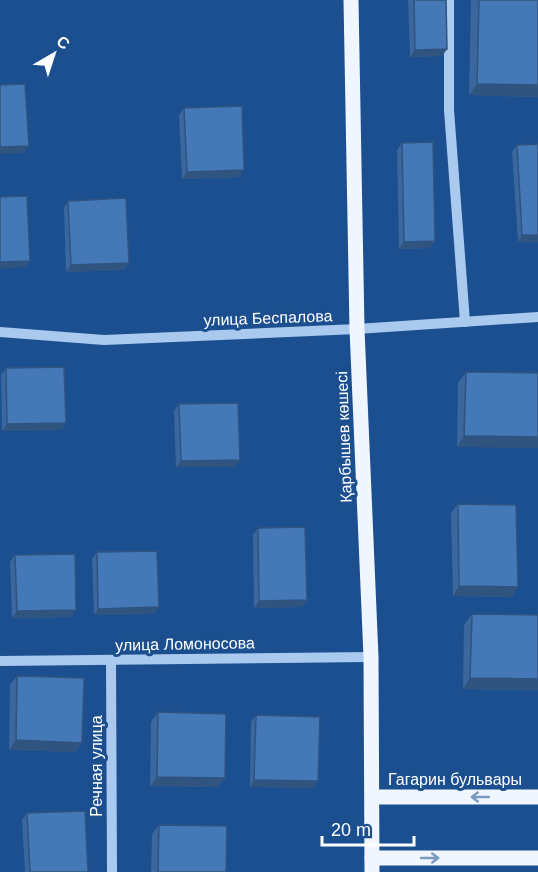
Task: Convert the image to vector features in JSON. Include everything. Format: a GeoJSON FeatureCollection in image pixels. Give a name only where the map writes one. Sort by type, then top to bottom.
{"type":"FeatureCollection","features":[{"type":"Feature","properties":{"kind":"main road","name":"Қарбышев көшесі"},"geometry":{"type":"LineString","coordinates":[[351,0],[357,329],[371,657],[372,865]]}},
{"type":"Feature","properties":{"kind":"main road","name":"Гагарин бульвары"},"geometry":{"type":"LineString","coordinates":[[373,798],[538,797]]}},
{"type":"Feature","properties":{"kind":"main road"},"geometry":{"type":"LineString","coordinates":[[372,865],[538,858]]}},
{"type":"Feature","properties":{"kind":"street"},"geometry":{"type":"LineString","coordinates":[[449,0],[449,110],[465,322]]}},
{"type":"Feature","properties":{"kind":"street","name":"улица Беспалова"},"geometry":{"type":"LineString","coordinates":[[0,332],[104,340],[357,329],[538,317]]}},
{"type":"Feature","properties":{"kind":"street","name":"улица Ломоносова"},"geometry":{"type":"LineString","coordinates":[[0,661],[371,657]]}},
{"type":"Feature","properties":{"kind":"street","name":"Речная улица"},"geometry":{"type":"LineString","coordinates":[[111,660],[112,872]]}},
{"type":"Feature","properties":{"kind":"building"},"geometry":{"type":"Polygon","coordinates":[[[414,0],[446,0],[447,49],[415,50],[414,0]]]}},
{"type":"Feature","properties":{"kind":"building"},"geometry":{"type":"Polygon","coordinates":[[[479,0],[538,0],[538,85],[477,84],[479,0]]]}},
{"type":"Feature","properties":{"kind":"building"},"geometry":{"type":"Polygon","coordinates":[[[25,84],[29,146],[0,147],[0,85],[25,84]]]}},
{"type":"Feature","properties":{"kind":"building"},"geometry":{"type":"Polygon","coordinates":[[[242,106],[244,170],[187,172],[184,108],[242,106]]]}},
{"type":"Feature","properties":{"kind":"building"},"geometry":{"type":"Polygon","coordinates":[[[433,142],[435,241],[404,242],[402,143],[433,142]]]}},
{"type":"Feature","properties":{"kind":"building"},"geometry":{"type":"Polygon","coordinates":[[[538,144],[538,235],[522,235],[517,145],[538,144]]]}},
{"type":"Feature","properties":{"kind":"building"},"geometry":{"type":"Polygon","coordinates":[[[27,196],[30,261],[0,262],[0,197],[27,196]]]}},
{"type":"Feature","properties":{"kind":"building"},"geometry":{"type":"Polygon","coordinates":[[[126,198],[129,263],[71,265],[68,201],[126,198]]]}},
{"type":"Feature","properties":{"kind":"building"},"geometry":{"type":"Polygon","coordinates":[[[64,367],[66,423],[7,424],[6,368],[64,367]]]}},
{"type":"Feature","properties":{"kind":"building"},"geometry":{"type":"Polygon","coordinates":[[[466,372],[538,373],[538,437],[464,436],[466,372]]]}},
{"type":"Feature","properties":{"kind":"building"},"geometry":{"type":"Polygon","coordinates":[[[238,403],[240,460],[181,461],[179,404],[238,403]]]}},
{"type":"Feature","properties":{"kind":"building"},"geometry":{"type":"Polygon","coordinates":[[[458,504],[516,505],[518,587],[459,586],[458,504]]]}},
{"type":"Feature","properties":{"kind":"building"},"geometry":{"type":"Polygon","coordinates":[[[305,527],[307,600],[259,601],[258,528],[305,527]]]}},
{"type":"Feature","properties":{"kind":"building"},"geometry":{"type":"Polygon","coordinates":[[[157,551],[159,607],[98,609],[97,552],[157,551]]]}},
{"type":"Feature","properties":{"kind":"building"},"geometry":{"type":"Polygon","coordinates":[[[75,554],[76,610],[17,611],[15,555],[75,554]]]}},
{"type":"Feature","properties":{"kind":"building"},"geometry":{"type":"Polygon","coordinates":[[[472,614],[538,615],[538,679],[470,678],[472,614]]]}},
{"type":"Feature","properties":{"kind":"building"},"geometry":{"type":"Polygon","coordinates":[[[17,676],[84,678],[82,743],[16,740],[17,676]]]}},
{"type":"Feature","properties":{"kind":"building"},"geometry":{"type":"Polygon","coordinates":[[[158,712],[226,714],[225,778],[157,777],[158,712]]]}},
{"type":"Feature","properties":{"kind":"building"},"geometry":{"type":"Polygon","coordinates":[[[256,715],[320,717],[318,781],[254,780],[256,715]]]}},
{"type":"Feature","properties":{"kind":"building"},"geometry":{"type":"Polygon","coordinates":[[[85,811],[88,872],[30,872],[27,813],[85,811]]]}},
{"type":"Feature","properties":{"kind":"building"},"geometry":{"type":"Polygon","coordinates":[[[159,825],[227,826],[226,872],[158,872],[159,825]]]}}]}
